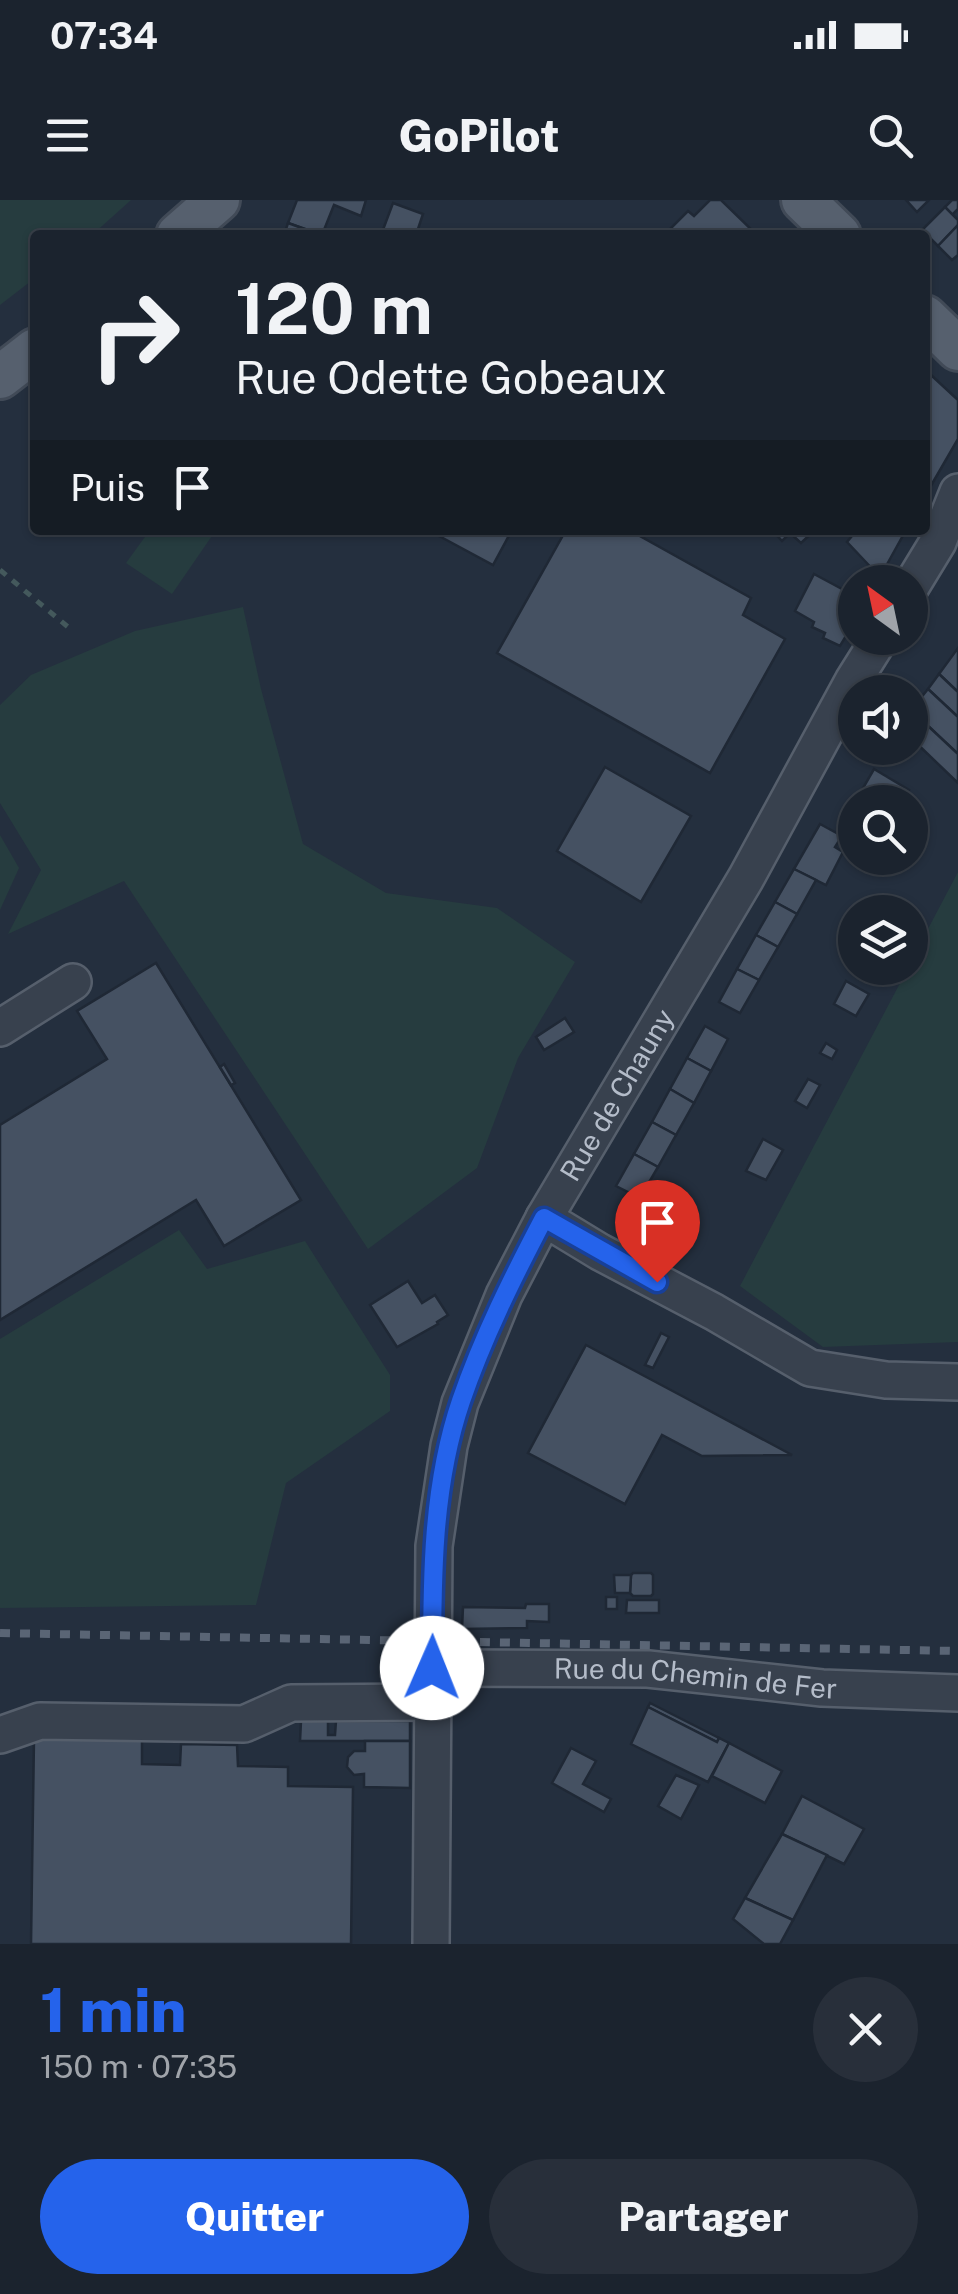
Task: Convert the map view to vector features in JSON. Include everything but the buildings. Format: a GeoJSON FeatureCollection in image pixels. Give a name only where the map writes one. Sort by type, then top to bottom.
{"type":"FeatureCollection","features":[{"type":"Feature","properties":{"kind":"main road"},"geometry":{"type":"LineString","coordinates":[[184,230],[218,200]]}},
{"type":"Feature","properties":{"kind":"main road"},"geometry":{"type":"LineString","coordinates":[[803,200],[834,230]]}},
{"type":"Feature","properties":{"kind":"main road"},"geometry":{"type":"LineString","coordinates":[[930,323],[958,349]]}},
{"type":"Feature","properties":{"kind":"main road"},"geometry":{"type":"LineString","coordinates":[[0,377],[30,354]]}},
{"type":"Feature","properties":{"kind":"street"},"geometry":{"type":"LineString","coordinates":[[927,565],[948,536],[958,492]]}},
{"type":"Feature","properties":{"kind":"street","name":"Rue de Chauny"},"geometry":{"type":"LineString","coordinates":[[432,1944],[434,1546],[460,1403],[504,1295],[544,1218],[746,878],[869,655]]}},
{"type":"Feature","properties":{"kind":"street"},"geometry":{"type":"LineString","coordinates":[[0,1028],[74,982]]}},
{"type":"Feature","properties":{"kind":"street"},"geometry":{"type":"LineString","coordinates":[[544,1218],[810,1368],[886,1380],[958,1382]]}},
{"type":"Feature","properties":{"kind":"street","name":"Rue du Chemin de Fer"},"geometry":{"type":"LineString","coordinates":[[0,1735],[40,1721],[244,1724],[291,1703],[432,1670],[648,1670],[822,1688],[958,1693]]}},
{"type":"Feature","properties":{"kind":"path"},"geometry":{"type":"LineString","coordinates":[[0,570],[68,628]]}},
{"type":"Feature","properties":{"kind":"green space"},"geometry":{"type":"Polygon","coordinates":[[[0,200],[131,200],[98,230],[30,230],[30,282],[0,305],[0,200]]]}},
{"type":"Feature","properties":{"kind":"green space"},"geometry":{"type":"Polygon","coordinates":[[[146,535],[213,535],[172,594],[126,563],[146,535]]]}},
{"type":"Feature","properties":{"kind":"green space"},"geometry":{"type":"Polygon","coordinates":[[[243,607],[303,844],[386,893],[497,908],[575,962],[518,1058],[477,1168],[368,1249],[124,881],[8,934],[41,870],[0,803],[0,705],[31,675],[135,631],[243,607]]]}},
{"type":"Feature","properties":{"kind":"green space"},"geometry":{"type":"Polygon","coordinates":[[[0,835],[19,868],[0,910],[0,835]]]}},
{"type":"Feature","properties":{"kind":"green space"},"geometry":{"type":"Polygon","coordinates":[[[958,872],[958,1342],[823,1347],[740,1286],[899,985],[928,985],[928,929],[958,872]]]}},
{"type":"Feature","properties":{"kind":"green space"},"geometry":{"type":"Polygon","coordinates":[[[179,1230],[207,1269],[305,1241],[390,1375],[390,1411],[286,1483],[256,1605],[0,1608],[0,1339],[179,1230]]]}},
{"type":"Feature","properties":{"kind":"railway"},"geometry":{"type":"LineString","coordinates":[[0,1633],[958,1651]]}},
{"type":"Feature","properties":{"kind":"route"},"geometry":{"type":"LineString","coordinates":[[432,1668],[434,1546],[449,1446],[479,1354],[544,1218],[657,1282]]}}]}
